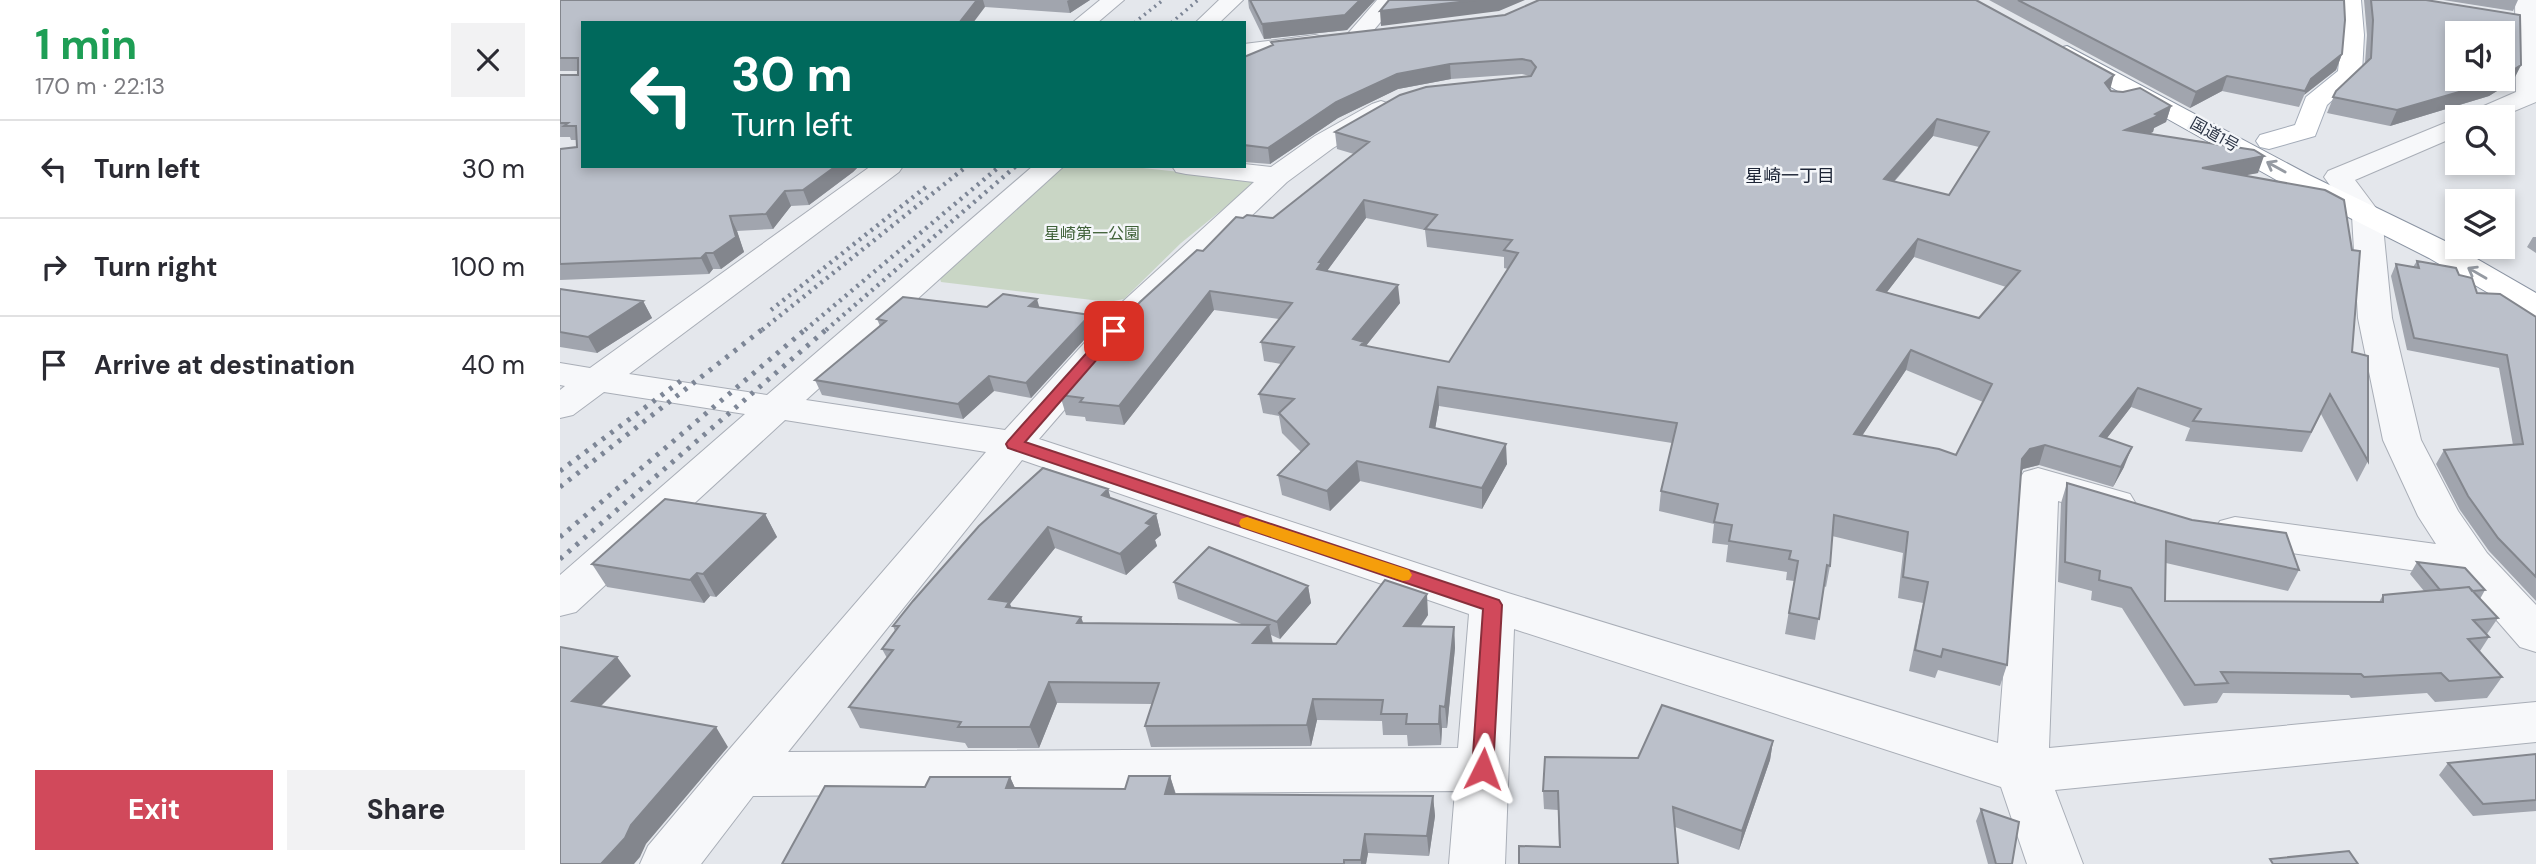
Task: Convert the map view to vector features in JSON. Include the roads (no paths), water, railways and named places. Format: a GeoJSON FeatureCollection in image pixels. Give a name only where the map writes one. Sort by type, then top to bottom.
{"type":"FeatureCollection","features":[{"type":"Feature","properties":{"kind":"main road"},"geometry":{"type":"LineString","coordinates":[[2269,141],[2306,130],[2315,102],[2350,73],[2353,35],[2350,0]]}},
{"type":"Feature","properties":{"kind":"main road","name":"国道1号"},"geometry":{"type":"LineString","coordinates":[[2445,233],[2269,141],[2046,35],[2127,95],[2440,251],[2536,307]]}},
{"type":"Feature","properties":{"kind":"main road"},"geometry":{"type":"LineString","coordinates":[[2495,259],[2536,281]]}},
{"type":"Feature","properties":{"kind":"street"},"geometry":{"type":"LineString","coordinates":[[1086,21],[1113,0]]}},
{"type":"Feature","properties":{"kind":"street"},"geometry":{"type":"LineString","coordinates":[[1208,21],[1232,0]]}},
{"type":"Feature","properties":{"kind":"street"},"geometry":{"type":"LineString","coordinates":[[1355,38],[1388,0]]}},
{"type":"Feature","properties":{"kind":"street"},"geometry":{"type":"LineString","coordinates":[[2503,19],[2527,12],[2529,96],[2508,105]]}},
{"type":"Feature","properties":{"kind":"street"},"geometry":{"type":"LineString","coordinates":[[1246,51],[1382,35]]}},
{"type":"Feature","properties":{"kind":"street"},"geometry":{"type":"LineString","coordinates":[[668,864],[1014,444],[1131,312],[1277,176],[1324,142],[1391,103],[1402,100]]}},
{"type":"Feature","properties":{"kind":"street"},"geometry":{"type":"LineString","coordinates":[[2445,131],[2337,177],[2367,216],[2375,318],[2402,440],[2439,516],[2472,564],[2536,635]]}},
{"type":"Feature","properties":{"kind":"street"},"geometry":{"type":"LineString","coordinates":[[560,407],[886,168]]}},
{"type":"Feature","properties":{"kind":"street"},"geometry":{"type":"LineString","coordinates":[[560,600],[1049,168]]}},
{"type":"Feature","properties":{"kind":"street"},"geometry":{"type":"LineString","coordinates":[[1204,168],[1277,176]]}},
{"type":"Feature","properties":{"kind":"street"},"geometry":{"type":"LineString","coordinates":[[560,374],[1014,444],[1492,605],[2022,772],[2536,722]]}},
{"type":"Feature","properties":{"kind":"street"},"geometry":{"type":"LineString","coordinates":[[2054,864],[2022,772],[2038,481],[2177,521],[2472,564]]}},
{"type":"Feature","properties":{"kind":"street"},"geometry":{"type":"LineString","coordinates":[[1477,864],[1492,605]]}},
{"type":"Feature","properties":{"kind":"street"},"geometry":{"type":"LineString","coordinates":[[740,774],[1483,769]]}},
{"type":"Feature","properties":{"kind":"railway"},"geometry":{"type":"LineString","coordinates":[[1137,21],[1163,0]]}},
{"type":"Feature","properties":{"kind":"railway"},"geometry":{"type":"LineString","coordinates":[[1173,21],[1198,0]]}},
{"type":"Feature","properties":{"kind":"railway"},"geometry":{"type":"LineString","coordinates":[[762,330],[964,168]]}},
{"type":"Feature","properties":{"kind":"railway"},"geometry":{"type":"LineString","coordinates":[[805,330],[998,168]]}},
{"type":"Feature","properties":{"kind":"railway"},"geometry":{"type":"LineString","coordinates":[[826,330],[1014,168]]}},
{"type":"Feature","properties":{"kind":"railway"},"geometry":{"type":"LineString","coordinates":[[771,310],[927,186]]}},
{"type":"Feature","properties":{"kind":"railway"},"geometry":{"type":"LineString","coordinates":[[560,487],[764,328]]}},
{"type":"Feature","properties":{"kind":"railway"},"geometry":{"type":"LineString","coordinates":[[560,537],[807,328]]}},
{"type":"Feature","properties":{"kind":"railway"},"geometry":{"type":"LineString","coordinates":[[560,559],[828,328]]}},
{"type":"Feature","properties":{"kind":"railway"},"geometry":{"type":"LineString","coordinates":[[560,471],[686,377]]}},
{"type":"Feature","properties":{"kind":"district","name":"星崎一丁目"},"geometry":{"type":"Point","coordinates":[1790,176]}},
{"type":"Feature","properties":{"kind":"park label","name":"星崎第一公園"},"geometry":{"type":"Point","coordinates":[1092,233]}}]}
